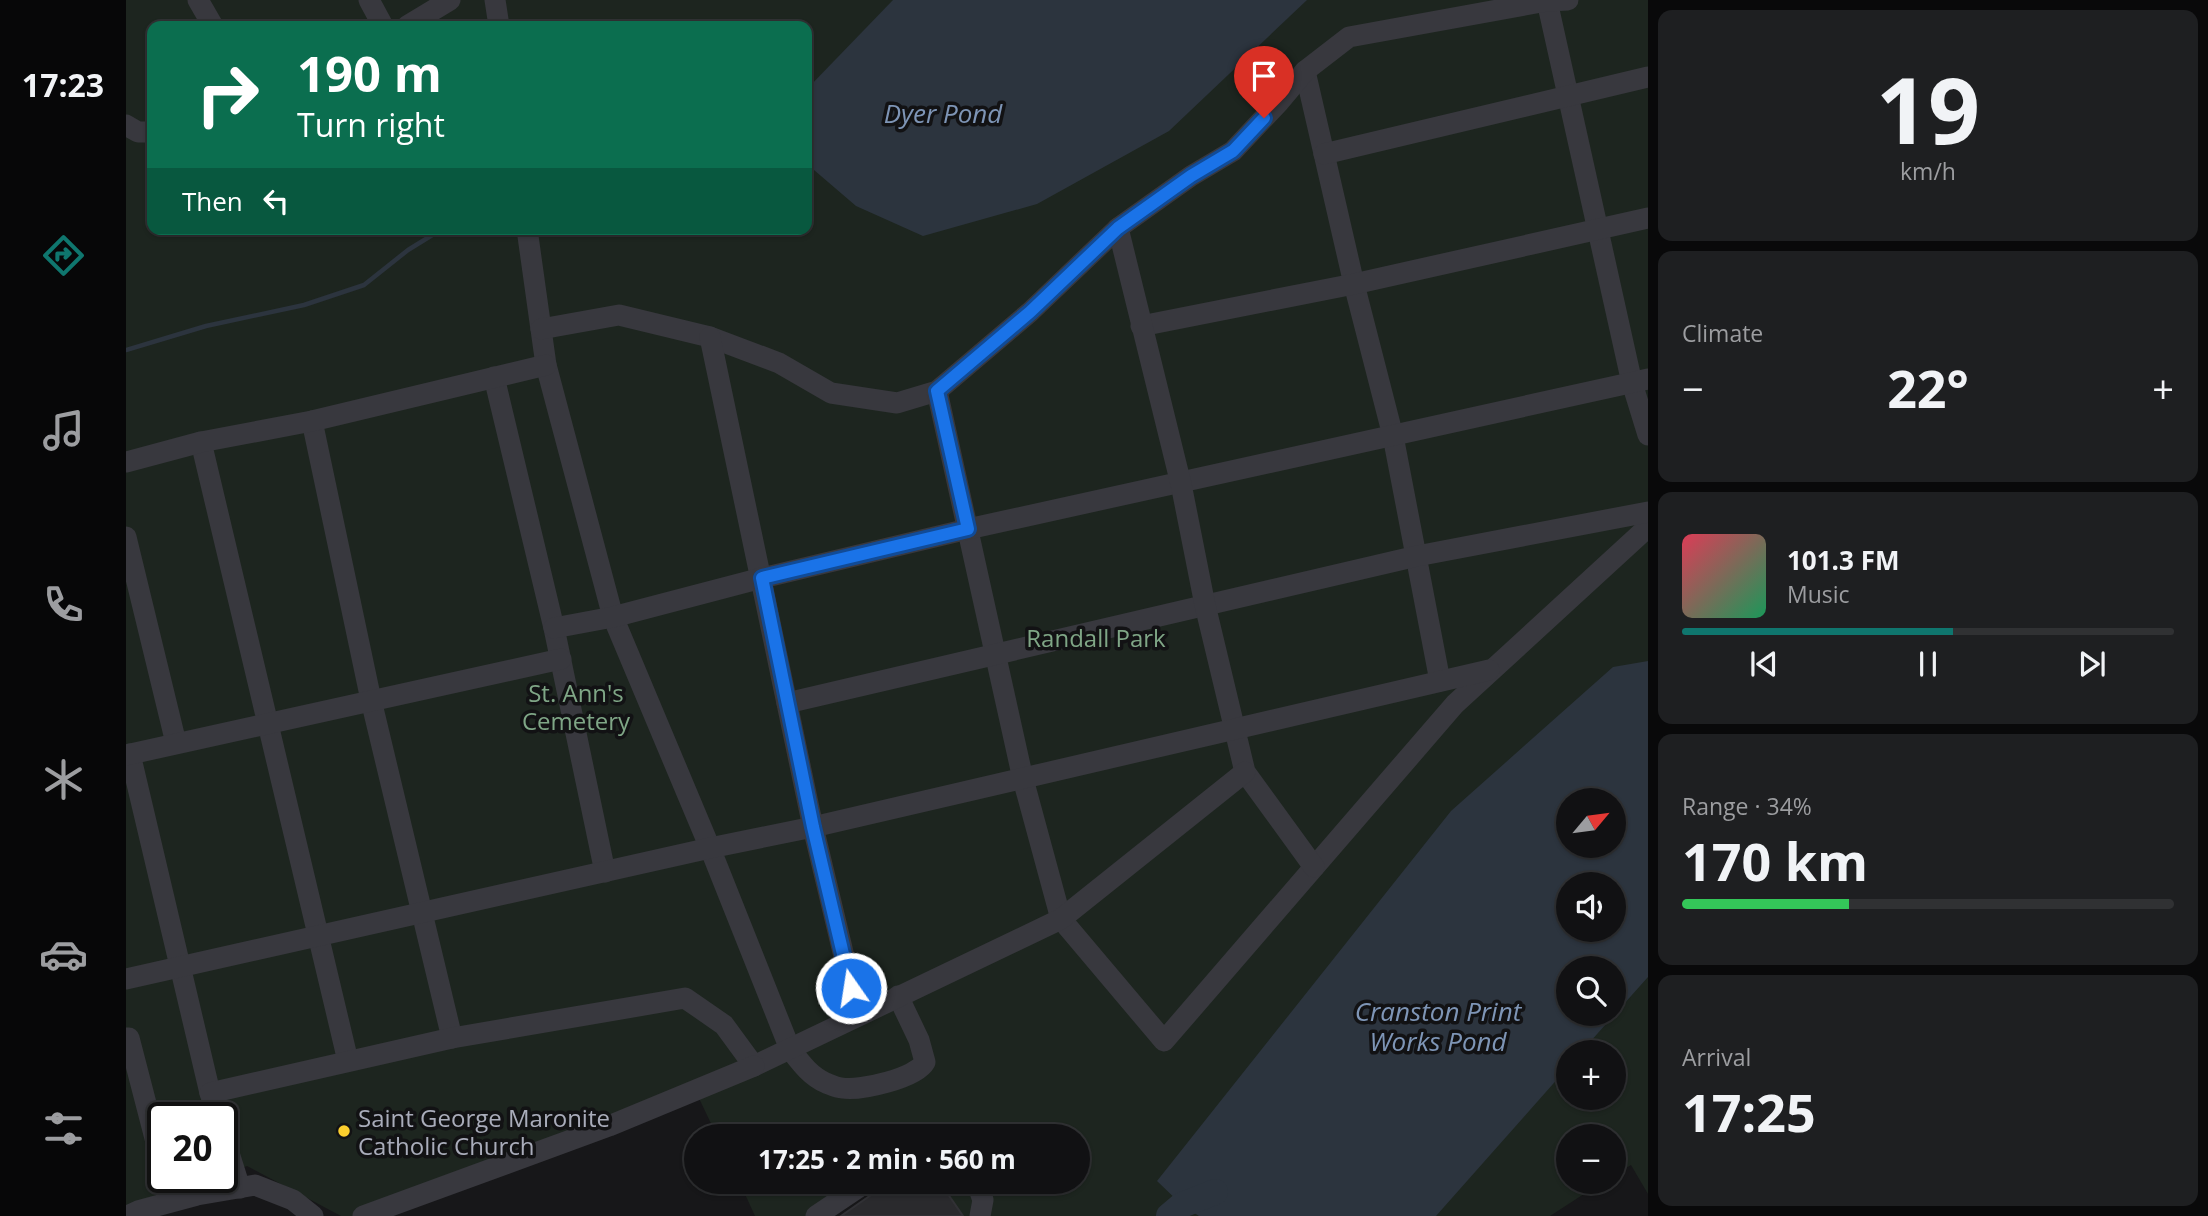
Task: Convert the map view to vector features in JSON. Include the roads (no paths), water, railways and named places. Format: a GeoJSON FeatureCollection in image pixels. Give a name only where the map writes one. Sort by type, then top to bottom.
{"type":"FeatureCollection","features":[{"type":"Feature","properties":{"kind":"street"},"geometry":{"type":"LineString","coordinates":[[198,0],[210,21]]}},
{"type":"Feature","properties":{"kind":"street"},"geometry":{"type":"LineString","coordinates":[[369,0],[380,21]]}},
{"type":"Feature","properties":{"kind":"street"},"geometry":{"type":"LineString","coordinates":[[415,21],[450,0]]}},
{"type":"Feature","properties":{"kind":"street"},"geometry":{"type":"LineString","coordinates":[[495,0],[498,21]]}},
{"type":"Feature","properties":{"kind":"street"},"geometry":{"type":"LineString","coordinates":[[541,329],[619,315],[710,337],[779,363],[831,393],[897,403],[937,391],[1030,312],[1118,228],[1191,176],[1233,151],[1305,71],[1349,37],[1557,1],[1568,96],[1598,229],[1640,381],[1648,435]]}},
{"type":"Feature","properties":{"kind":"street"},"geometry":{"type":"LineString","coordinates":[[1305,71],[1354,284],[1393,436],[1440,681]]}},
{"type":"Feature","properties":{"kind":"street"},"geometry":{"type":"LineString","coordinates":[[1324,155],[1648,77]]}},
{"type":"Feature","properties":{"kind":"street"},"geometry":{"type":"LineString","coordinates":[[126,125],[138,132],[147,132]]}},
{"type":"Feature","properties":{"kind":"street"},"geometry":{"type":"LineString","coordinates":[[1141,326],[1354,284],[1648,218]]}},
{"type":"Feature","properties":{"kind":"street"},"geometry":{"type":"LineString","coordinates":[[1118,228],[1181,484],[1205,605],[1245,772],[1314,867]]}},
{"type":"Feature","properties":{"kind":"street"},"geometry":{"type":"LineString","coordinates":[[528,235],[546,365],[613,617],[710,848],[790,1049],[806,1069],[824,1083],[842,1088],[862,1087],[897,1079],[922,1069],[925,1062],[919,1040],[898,996]]}},
{"type":"Feature","properties":{"kind":"street"},"geometry":{"type":"LineString","coordinates":[[710,337],[813,827],[858,1015]]}},
{"type":"Feature","properties":{"kind":"street"},"geometry":{"type":"LineString","coordinates":[[126,462],[201,442],[312,421],[546,365]]}},
{"type":"Feature","properties":{"kind":"street"},"geometry":{"type":"LineString","coordinates":[[494,377],[561,659],[605,872]]}},
{"type":"Feature","properties":{"kind":"street"},"geometry":{"type":"LineString","coordinates":[[554,628],[613,617],[968,529],[1640,381]]}},
{"type":"Feature","properties":{"kind":"street"},"geometry":{"type":"LineString","coordinates":[[937,391],[1023,779],[1061,919],[1164,1041],[1455,704],[1648,527]]}},
{"type":"Feature","properties":{"kind":"street"},"geometry":{"type":"LineString","coordinates":[[312,421],[371,700],[452,1038]]}},
{"type":"Feature","properties":{"kind":"street"},"geometry":{"type":"LineString","coordinates":[[201,442],[348,1060]]}},
{"type":"Feature","properties":{"kind":"street"},"geometry":{"type":"LineString","coordinates":[[787,703],[1416,556],[1648,512]]}},
{"type":"Feature","properties":{"kind":"street"},"geometry":{"type":"LineString","coordinates":[[126,537],[176,743]]}},
{"type":"Feature","properties":{"kind":"street"},"geometry":{"type":"LineString","coordinates":[[213,1102],[128,754],[561,659]]}},
{"type":"Feature","properties":{"kind":"street"},"geometry":{"type":"LineString","coordinates":[[126,979],[813,827],[1492,669]]}},
{"type":"Feature","properties":{"kind":"street"},"geometry":{"type":"LineString","coordinates":[[363,1216],[609,1126],[754,1066],[1061,919],[1245,772]]}},
{"type":"Feature","properties":{"kind":"street"},"geometry":{"type":"LineString","coordinates":[[210,1093],[452,1038],[685,998],[724,1025],[754,1066]]}},
{"type":"Feature","properties":{"kind":"street"},"geometry":{"type":"LineString","coordinates":[[127,1038],[147,1111]]}},
{"type":"Feature","properties":{"kind":"street"},"geometry":{"type":"LineString","coordinates":[[238,1182],[240,1188]]}},
{"type":"Feature","properties":{"kind":"street"},"geometry":{"type":"LineString","coordinates":[[127,1216],[171,1202],[255,1185],[293,1200],[313,1216]]}},
{"type":"Feature","properties":{"kind":"street"},"geometry":{"type":"LineString","coordinates":[[169,1193],[171,1202]]}},
{"type":"Feature","properties":{"kind":"street"},"geometry":{"type":"LineString","coordinates":[[816,1216],[849,1194]]}},
{"type":"Feature","properties":{"kind":"street"},"geometry":{"type":"LineString","coordinates":[[980,1216],[983,1200],[981,1194]]}},
{"type":"Feature","properties":{"kind":"water","name":"Dyer Pond"},"geometry":{"type":"Polygon","coordinates":[[[893,0],[1307,0],[1169,131],[1037,204],[923,236],[856,206],[812,168],[812,84],[893,0]]]}},
{"type":"Feature","properties":{"kind":"water","name":"Cranston Print Works Pond"},"geometry":{"type":"Polygon","coordinates":[[[1648,661],[1648,977],[1626,1002],[1626,956],[1556,956],[1556,1026],[1604,1026],[1592,1040],[1556,1040],[1556,1081],[1436,1216],[1199,1216],[1182,1205],[1157,1181],[1451,811],[1613,667],[1648,661]]]}},
{"type":"Feature","properties":{"kind":"waterway"},"geometry":{"type":"LineString","coordinates":[[126,350],[206,326],[304,305],[364,285],[408,250],[432,235]]}},
{"type":"Feature","properties":{"kind":"waterway"},"geometry":{"type":"LineString","coordinates":[[1169,1216],[1182,1205],[1215,1192]]}},
{"type":"Feature","properties":{"kind":"place","name":"Saint George Maronite Catholic Church"},"geometry":{"type":"Point","coordinates":[344,1131]}},
{"type":"Feature","properties":{"kind":"park label","name":"Randall Park"},"geometry":{"type":"Point","coordinates":[1096,637]}},
{"type":"Feature","properties":{"kind":"park label","name":"St. Ann's Cemetery"},"geometry":{"type":"Point","coordinates":[576,706]}}]}
